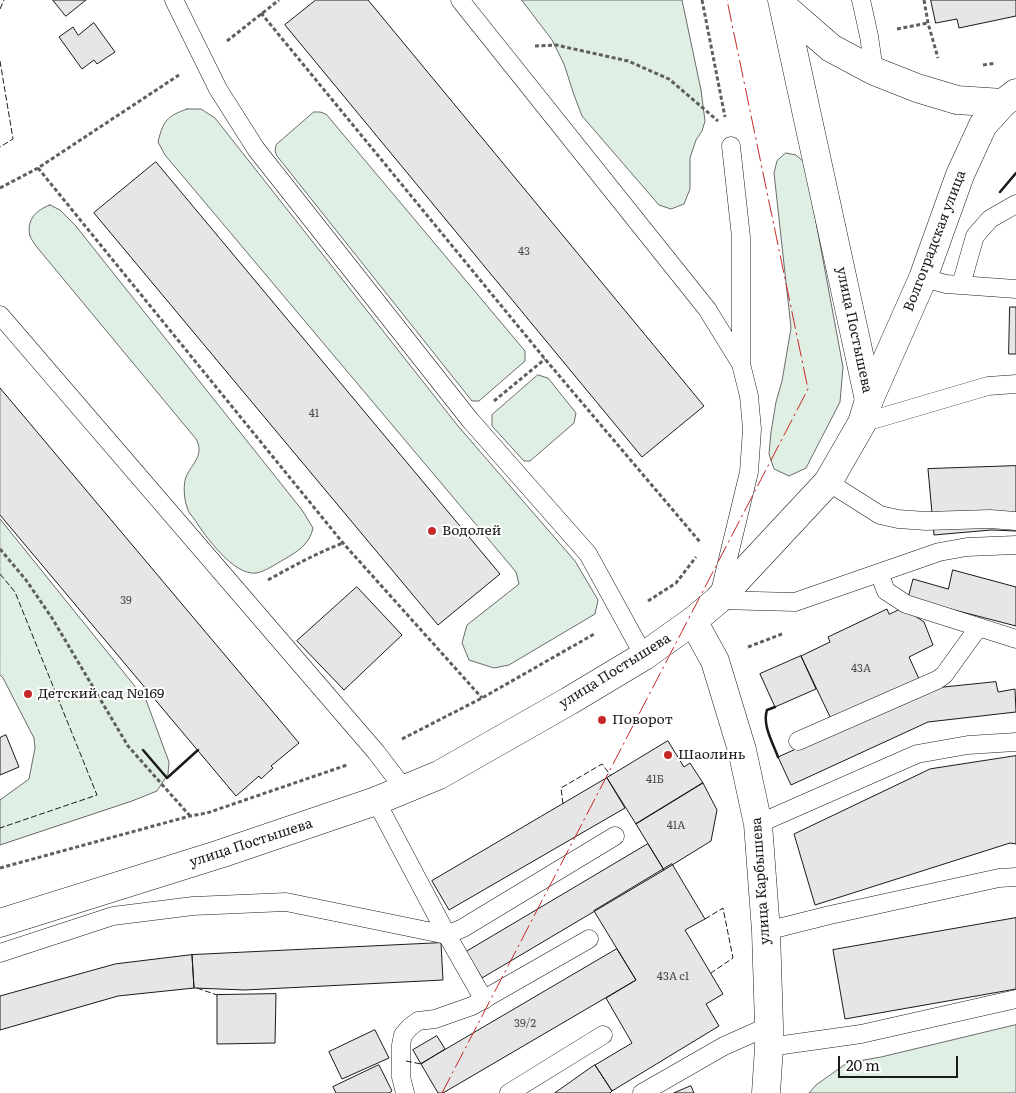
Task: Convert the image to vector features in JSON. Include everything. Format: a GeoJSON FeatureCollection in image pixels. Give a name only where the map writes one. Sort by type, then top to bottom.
{"type":"FeatureCollection","features":[{"type":"Feature","properties":{"kind":"main road"},"geometry":{"type":"LineString","coordinates":[[784,4],[831,48],[874,71],[917,88],[957,100],[1009,98]]}},
{"type":"Feature","properties":{"kind":"main road","name":"улица Постышева"},"geometry":{"type":"LineString","coordinates":[[0,923],[220,854],[376,801],[439,775],[644,656],[693,621],[718,600],[828,482],[866,411],[784,4]]}},
{"type":"Feature","properties":{"kind":"main road","name":"Волгоградская улица"},"geometry":{"type":"LineString","coordinates":[[866,411],[923,278],[960,176],[983,125],[1009,98]]}},
{"type":"Feature","properties":{"kind":"main road","name":"улица Карбышева"},"geometry":{"type":"LineString","coordinates":[[693,621],[715,661],[742,750],[758,824],[766,931],[769,1036],[766,1093]]}},
{"type":"Feature","properties":{"kind":"lane"},"geometry":{"type":"LineString","coordinates":[[174,0],[218,88],[256,149],[470,420],[588,554],[644,656]]}},
{"type":"Feature","properties":{"kind":"lane"},"geometry":{"type":"LineString","coordinates":[[460,0],[707,309],[741,364]]}},
{"type":"Feature","properties":{"kind":"lane"},"geometry":{"type":"LineString","coordinates":[[861,0],[874,71]]}},
{"type":"Feature","properties":{"kind":"lane"},"geometry":{"type":"LineString","coordinates":[[729,138],[741,237],[741,364],[748,396],[752,429],[749,472],[718,600],[795,602],[939,552],[967,547],[1016,545]]}},
{"type":"Feature","properties":{"kind":"lane"},"geometry":{"type":"LineString","coordinates":[[961,285],[975,236],[990,219],[1016,204]]}},
{"type":"Feature","properties":{"kind":"lane"},"geometry":{"type":"LineString","coordinates":[[923,278],[946,284],[1016,289]]}},
{"type":"Feature","properties":{"kind":"lane"},"geometry":{"type":"LineString","coordinates":[[0,315],[376,752],[405,790]]}},
{"type":"Feature","properties":{"kind":"lane"},"geometry":{"type":"LineString","coordinates":[[866,411],[988,386],[1016,384]]}},
{"type":"Feature","properties":{"kind":"lane"},"geometry":{"type":"LineString","coordinates":[[828,482],[880,515],[898,519],[926,522],[990,519],[1016,520]]}},
{"type":"Feature","properties":{"kind":"lane"},"geometry":{"type":"LineString","coordinates":[[878,573],[886,591],[906,604],[1016,639]]}},
{"type":"Feature","properties":{"kind":"lane"},"geometry":{"type":"LineString","coordinates":[[798,741],[937,680],[944,675],[978,628]]}},
{"type":"Feature","properties":{"kind":"lane"},"geometry":{"type":"LineString","coordinates":[[758,824],[917,754],[968,745],[1016,742]]}},
{"type":"Feature","properties":{"kind":"lane"},"geometry":{"type":"LineString","coordinates":[[376,801],[447,935],[484,1000]]}},
{"type":"Feature","properties":{"kind":"lane"},"geometry":{"type":"LineString","coordinates":[[0,954],[113,916],[193,906],[286,902],[447,935],[463,928],[615,836]]}},
{"type":"Feature","properties":{"kind":"lane"},"geometry":{"type":"LineString","coordinates":[[766,931],[999,878],[1016,877]]}},
{"type":"Feature","properties":{"kind":"lane"},"geometry":{"type":"LineString","coordinates":[[405,1093],[400,1068],[401,1045],[403,1035],[418,1021],[436,1019],[472,1006],[589,939]]}},
{"type":"Feature","properties":{"kind":"lane"},"geometry":{"type":"LineString","coordinates":[[642,1093],[724,1046],[769,1036],[861,1034],[1016,999]]}},
{"type":"Feature","properties":{"kind":"lane"},"geometry":{"type":"LineString","coordinates":[[509,1093],[603,1035]]}},
{"type":"Feature","properties":{"kind":"path"},"geometry":{"type":"LineString","coordinates":[[0,188],[38,168],[204,59],[279,0]]}},
{"type":"Feature","properties":{"kind":"path"},"geometry":{"type":"LineString","coordinates":[[702,0],[729,138]]}},
{"type":"Feature","properties":{"kind":"path"},"geometry":{"type":"LineString","coordinates":[[924,0],[928,23],[940,62]]}},
{"type":"Feature","properties":{"kind":"path"},"geometry":{"type":"LineString","coordinates":[[261,13],[544,358],[704,546]]}},
{"type":"Feature","properties":{"kind":"path"},"geometry":{"type":"LineString","coordinates":[[895,30],[928,23]]}},
{"type":"Feature","properties":{"kind":"path"},"geometry":{"type":"LineString","coordinates":[[497,47],[556,45],[628,61],[669,78],[729,138]]}},
{"type":"Feature","properties":{"kind":"path"},"geometry":{"type":"LineString","coordinates":[[980,65],[998,62]]}},
{"type":"Feature","properties":{"kind":"path"},"geometry":{"type":"LineString","coordinates":[[0,868],[207,813],[359,760],[482,698],[343,543],[38,168]]}},
{"type":"Feature","properties":{"kind":"path"},"geometry":{"type":"LineString","coordinates":[[502,393],[544,358]]}},
{"type":"Feature","properties":{"kind":"path"},"geometry":{"type":"LineString","coordinates":[[248,603],[268,581],[290,567],[343,543]]}},
{"type":"Feature","properties":{"kind":"path"},"geometry":{"type":"LineString","coordinates":[[0,549],[26,580],[52,618],[128,746],[190,816]]}},
{"type":"Feature","properties":{"kind":"green space"},"geometry":{"type":"Polygon","coordinates":[[[522,0],[682,0],[701,90],[705,121],[690,158],[690,189],[684,204],[671,209],[659,205],[582,116],[564,64],[552,40],[522,0]]]}},
{"type":"Feature","properties":{"kind":"green space"},"geometry":{"type":"Polygon","coordinates":[[[187,109],[201,109],[215,118],[458,426],[575,561],[598,600],[595,614],[509,665],[494,668],[469,660],[462,643],[467,625],[519,584],[516,572],[165,155],[158,142],[164,124],[170,117],[187,109]]]}},
{"type":"Feature","properties":{"kind":"green space"},"geometry":{"type":"Polygon","coordinates":[[[314,112],[326,114],[525,351],[525,361],[479,401],[472,401],[277,156],[275,151],[276,145],[314,112]]]}},
{"type":"Feature","properties":{"kind":"green space"},"geometry":{"type":"Polygon","coordinates":[[[786,153],[796,155],[805,163],[843,367],[840,402],[806,468],[789,476],[774,469],[769,454],[776,402],[782,381],[791,328],[774,173],[777,161],[786,153]]]}},
{"type":"Feature","properties":{"kind":"green space"},"geometry":{"type":"Polygon","coordinates":[[[50,205],[60,210],[75,225],[302,510],[313,528],[309,539],[298,551],[263,571],[256,573],[247,572],[221,554],[188,511],[184,484],[197,459],[199,450],[196,439],[36,246],[30,236],[29,225],[36,213],[50,205]]]}},
{"type":"Feature","properties":{"kind":"green space"},"geometry":{"type":"Polygon","coordinates":[[[538,375],[548,378],[576,413],[574,423],[530,461],[524,461],[492,426],[492,415],[538,375]]]}},
{"type":"Feature","properties":{"kind":"green space"},"geometry":{"type":"Polygon","coordinates":[[[0,519],[146,700],[169,762],[168,774],[157,791],[0,845],[0,800],[29,779],[35,748],[34,738],[0,675],[0,519]]]}},
{"type":"Feature","properties":{"kind":"green space"},"geometry":{"type":"Polygon","coordinates":[[[1016,1025],[1016,1093],[809,1093],[816,1085],[847,1063],[881,1057],[1016,1025]]]}},
{"type":"Feature","properties":{"kind":"building"},"geometry":{"type":"Polygon","coordinates":[[[53,0],[86,0],[66,16],[53,0]]]}},
{"type":"Feature","properties":{"kind":"building"},"geometry":{"type":"Polygon","coordinates":[[[316,0],[368,0],[704,406],[642,457],[285,25],[316,0]]]}},
{"type":"Feature","properties":{"kind":"building"},"geometry":{"type":"Polygon","coordinates":[[[931,0],[1016,0],[1016,16],[959,28],[957,19],[936,23],[931,0]]]}},
{"type":"Feature","properties":{"kind":"building"},"geometry":{"type":"Polygon","coordinates":[[[94,23],[115,52],[97,64],[94,60],[82,69],[59,37],[73,27],[78,35],[94,23]]]}},
{"type":"Feature","properties":{"kind":"building"},"geometry":{"type":"Polygon","coordinates":[[[156,162],[500,574],[438,625],[94,213],[156,162]]]}},
{"type":"Feature","properties":{"kind":"building"},"geometry":{"type":"Polygon","coordinates":[[[1010,307],[1016,307],[1016,354],[1009,354],[1010,307]]]}},
{"type":"Feature","properties":{"kind":"building"},"geometry":{"type":"Polygon","coordinates":[[[0,388],[299,743],[271,766],[273,768],[261,779],[259,776],[236,796],[0,515],[0,388]]]}},
{"type":"Feature","properties":{"kind":"building"},"geometry":{"type":"Polygon","coordinates":[[[1016,466],[1016,531],[991,530],[934,535],[928,469],[1016,466]]]}},
{"type":"Feature","properties":{"kind":"building"},"geometry":{"type":"Polygon","coordinates":[[[953,570],[1016,587],[1016,626],[908,598],[913,579],[948,589],[953,570]]]}},
{"type":"Feature","properties":{"kind":"building"},"geometry":{"type":"Polygon","coordinates":[[[357,587],[402,635],[344,690],[297,641],[357,587]]]}},
{"type":"Feature","properties":{"kind":"building"},"geometry":{"type":"Polygon","coordinates":[[[903,608],[924,622],[933,645],[909,657],[920,681],[832,721],[801,656],[830,642],[828,637],[887,609],[889,614],[903,608]]]}},
{"type":"Feature","properties":{"kind":"building"},"geometry":{"type":"Polygon","coordinates":[[[801,656],[816,689],[775,707],[760,674],[801,656]]]}},
{"type":"Feature","properties":{"kind":"building"},"geometry":{"type":"Polygon","coordinates":[[[996,682],[998,692],[1015,689],[1016,712],[928,722],[791,785],[778,757],[935,688],[996,682]]]}},
{"type":"Feature","properties":{"kind":"building"},"geometry":{"type":"Polygon","coordinates":[[[6,735],[19,767],[0,775],[0,738],[6,735]]]}},
{"type":"Feature","properties":{"kind":"building"},"geometry":{"type":"Polygon","coordinates":[[[668,741],[684,767],[690,763],[703,783],[636,824],[607,778],[668,741]]]}},
{"type":"Feature","properties":{"kind":"building"},"geometry":{"type":"Polygon","coordinates":[[[1016,756],[1016,844],[1010,843],[815,905],[794,834],[930,769],[1016,756]]]}},
{"type":"Feature","properties":{"kind":"building"},"geometry":{"type":"Polygon","coordinates":[[[607,778],[625,808],[449,910],[432,881],[607,778]]]}},
{"type":"Feature","properties":{"kind":"building"},"geometry":{"type":"Polygon","coordinates":[[[703,783],[717,810],[711,841],[664,870],[636,824],[703,783]]]}},
{"type":"Feature","properties":{"kind":"building"},"geometry":{"type":"Polygon","coordinates":[[[648,844],[664,870],[482,978],[466,952],[648,844]]]}},
{"type":"Feature","properties":{"kind":"building"},"geometry":{"type":"Polygon","coordinates":[[[672,864],[705,919],[685,930],[723,994],[706,1004],[719,1026],[612,1091],[595,1065],[632,1043],[606,998],[636,980],[594,911],[672,864]]]}},
{"type":"Feature","properties":{"kind":"building"},"geometry":{"type":"Polygon","coordinates":[[[1016,918],[1016,989],[845,1019],[833,950],[1016,918]]]}},
{"type":"Feature","properties":{"kind":"building"},"geometry":{"type":"Polygon","coordinates":[[[441,943],[443,980],[245,990],[194,988],[192,955],[441,943]]]}},
{"type":"Feature","properties":{"kind":"building"},"geometry":{"type":"Polygon","coordinates":[[[617,949],[636,980],[443,1093],[438,1093],[421,1064],[617,949]]]}},
{"type":"Feature","properties":{"kind":"building"},"geometry":{"type":"Polygon","coordinates":[[[192,955],[194,988],[118,996],[0,1030],[0,996],[115,964],[192,955]]]}},
{"type":"Feature","properties":{"kind":"building"},"geometry":{"type":"Polygon","coordinates":[[[276,994],[275,1043],[217,1044],[217,995],[276,994]]]}},
{"type":"Feature","properties":{"kind":"building"},"geometry":{"type":"Polygon","coordinates":[[[375,1030],[389,1058],[342,1079],[329,1052],[375,1030]]]}},
{"type":"Feature","properties":{"kind":"building"},"geometry":{"type":"Polygon","coordinates":[[[437,1036],[445,1049],[421,1064],[413,1050],[437,1036]]]}},
{"type":"Feature","properties":{"kind":"building"},"geometry":{"type":"Polygon","coordinates":[[[379,1065],[392,1091],[389,1093],[336,1093],[333,1087],[379,1065]]]}},
{"type":"Feature","properties":{"kind":"building"},"geometry":{"type":"Polygon","coordinates":[[[595,1065],[612,1091],[610,1093],[555,1093],[595,1065]]]}},
{"type":"Feature","properties":{"kind":"building"},"geometry":{"type":"Polygon","coordinates":[[[691,1086],[694,1093],[674,1093],[691,1086]]]}},
{"type":"Feature","properties":{"kind":"fence"},"geometry":{"type":"LineString","coordinates":[[0,9],[4,0]]}},
{"type":"Feature","properties":{"kind":"fence"},"geometry":{"type":"LineString","coordinates":[[0,61],[13,139],[0,147]]}},
{"type":"Feature","properties":{"kind":"fence"},"geometry":{"type":"LineString","coordinates":[[0,574],[15,592],[97,795],[0,828]]}},
{"type":"Feature","properties":{"kind":"fence"},"geometry":{"type":"LineString","coordinates":[[563,804],[561,788],[602,764],[611,776]]}},
{"type":"Feature","properties":{"kind":"fence"},"geometry":{"type":"LineString","coordinates":[[705,919],[723,908],[733,958],[711,973]]}},
{"type":"Feature","properties":{"kind":"fence"},"geometry":{"type":"LineString","coordinates":[[197,988],[217,995]]}},
{"type":"Feature","properties":{"kind":"fence"},"geometry":{"type":"LineString","coordinates":[[406,1061],[421,1064]]}},
{"type":"Feature","properties":{"kind":"wall"},"geometry":{"type":"LineString","coordinates":[[1000,192],[1016,173]]}},
{"type":"Feature","properties":{"kind":"wall"},"geometry":{"type":"LineString","coordinates":[[775,707],[767,710],[766,722],[778,757]]}},
{"type":"Feature","properties":{"kind":"wall"},"geometry":{"type":"LineString","coordinates":[[143,750],[167,778],[198,750]]}},
{"type":"Feature","properties":{"kind":"power"},"geometry":{"type":"LineString","coordinates":[[442,1093],[808,389],[727,0]]}},
{"type":"Feature","properties":{"kind":"place","name":"Водолей"},"geometry":{"type":"Point","coordinates":[432,531]}},
{"type":"Feature","properties":{"kind":"place","name":"Детский сад №169"},"geometry":{"type":"Point","coordinates":[28,694]}},
{"type":"Feature","properties":{"kind":"place","name":"Поворот"},"geometry":{"type":"Point","coordinates":[602,720]}},
{"type":"Feature","properties":{"kind":"place","name":"Шаолинь"},"geometry":{"type":"Point","coordinates":[668,755]}}]}
